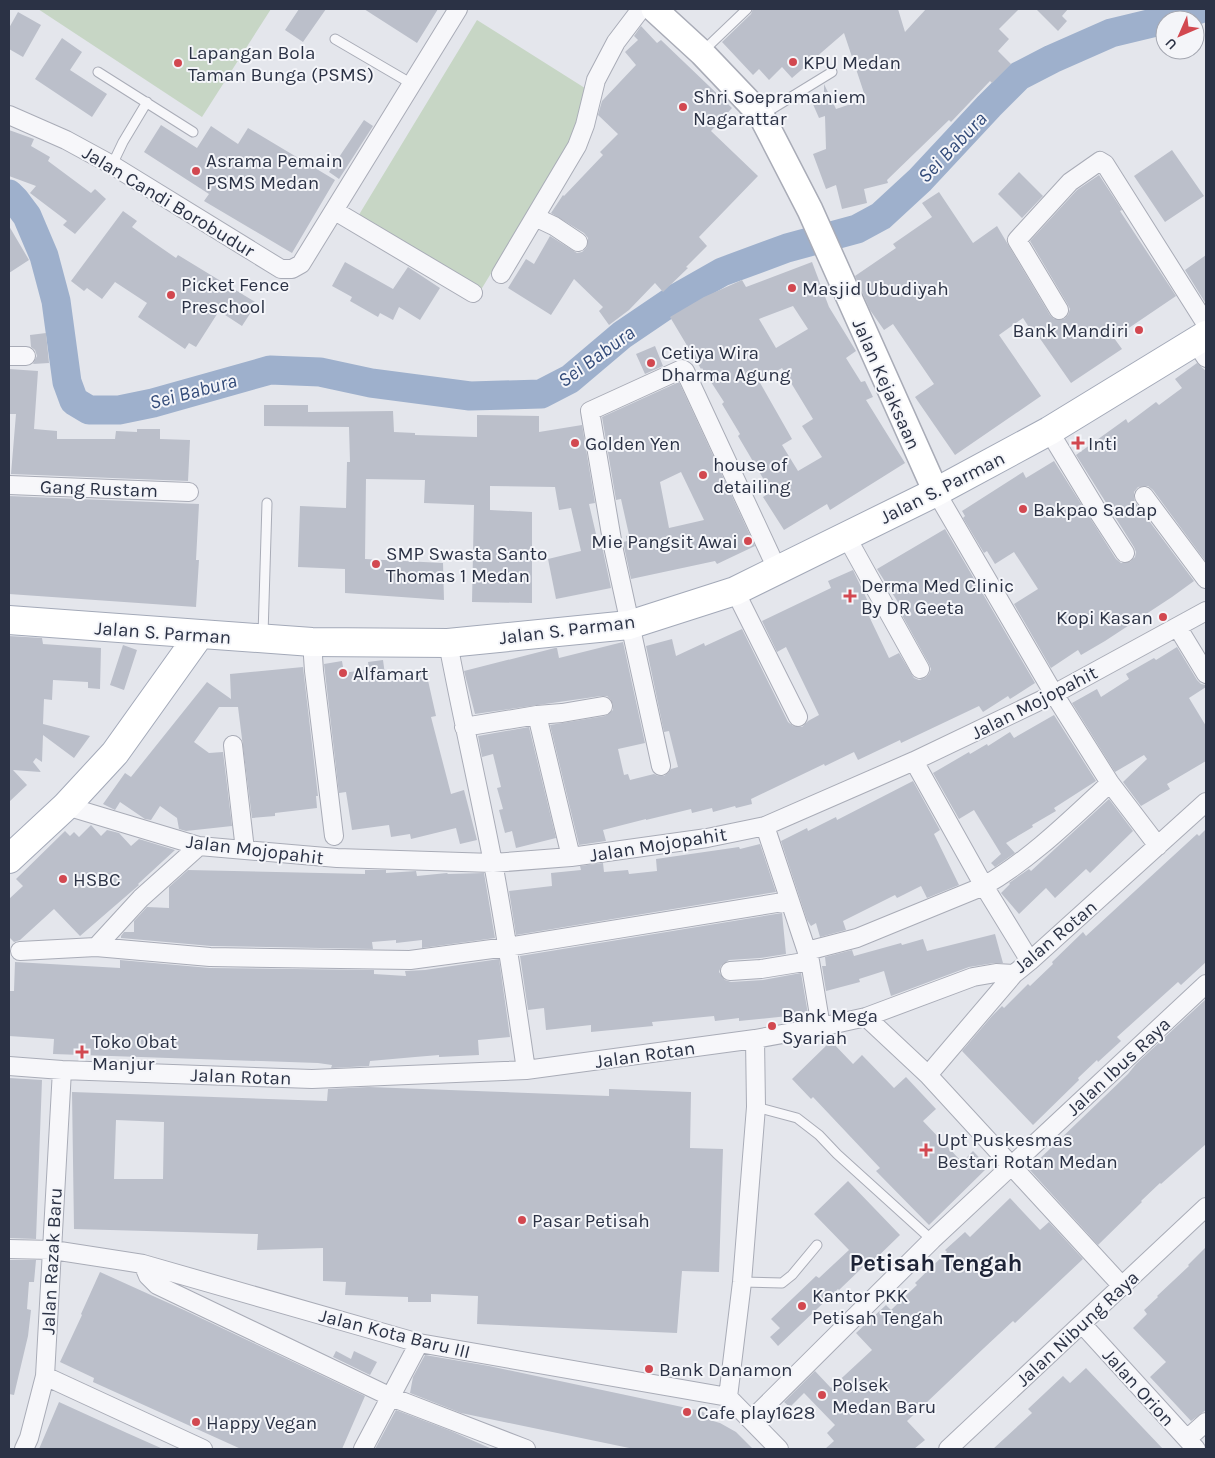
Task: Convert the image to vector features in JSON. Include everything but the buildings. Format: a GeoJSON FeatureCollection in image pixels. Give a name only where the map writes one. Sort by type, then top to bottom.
{"type":"FeatureCollection","features":[{"type":"Feature","properties":{"kind":"main road","name":"Jalan Kejaksaan"},"geometry":{"type":"LineString","coordinates":[[654,9],[702,52],[762,115],[810,210],[936,492]]}},
{"type":"Feature","properties":{"kind":"main road","name":"Jalan S. Parman"},"geometry":{"type":"LineString","coordinates":[[9,620],[312,642],[448,644],[629,624],[735,591],[936,492],[1002,457],[1203,340]]}},
{"type":"Feature","properties":{"kind":"main road"},"geometry":{"type":"LineString","coordinates":[[9,859],[66,806],[115,753],[200,634]]}},
{"type":"Feature","properties":{"kind":"street","name":"Jalan Candi Borobudur"},"geometry":{"type":"LineString","coordinates":[[9,115],[66,140],[112,165],[281,269],[292,269],[301,264],[335,211],[458,9]]}},
{"type":"Feature","properties":{"kind":"street"},"geometry":{"type":"LineString","coordinates":[[501,274],[577,146],[585,125],[596,80],[616,42],[641,9]]}},
{"type":"Feature","properties":{"kind":"street"},"geometry":{"type":"LineString","coordinates":[[1059,310],[1017,240],[1070,182],[1102,161],[1203,340]]}},
{"type":"Feature","properties":{"kind":"street"},"geometry":{"type":"LineString","coordinates":[[335,211],[473,293]]}},
{"type":"Feature","properties":{"kind":"street"},"geometry":{"type":"LineString","coordinates":[[535,216],[578,242]]}},
{"type":"Feature","properties":{"kind":"street"},"geometry":{"type":"LineString","coordinates":[[661,766],[613,546],[590,414],[593,409],[682,369],[687,373],[777,569]]}},
{"type":"Feature","properties":{"kind":"street"},"geometry":{"type":"LineString","coordinates":[[1049,430],[1125,553]]}},
{"type":"Feature","properties":{"kind":"street","name":"Gang Rustam"},"geometry":{"type":"LineString","coordinates":[[9,485],[189,492]]}},
{"type":"Feature","properties":{"kind":"street"},"geometry":{"type":"LineString","coordinates":[[936,492],[1054,694],[1110,783],[1158,846]]}},
{"type":"Feature","properties":{"kind":"street"},"geometry":{"type":"LineString","coordinates":[[1144,496],[1206,579]]}},
{"type":"Feature","properties":{"kind":"street"},"geometry":{"type":"LineString","coordinates":[[846,536],[920,668]]}},
{"type":"Feature","properties":{"kind":"street"},"geometry":{"type":"LineString","coordinates":[[735,591],[798,717]]}},
{"type":"Feature","properties":{"kind":"street","name":"Jalan Mojopahit"},"geometry":{"type":"LineString","coordinates":[[66,806],[199,846],[337,858],[493,862],[571,857],[707,838],[765,826],[914,761],[1054,694],[1178,628],[1206,611]]}},
{"type":"Feature","properties":{"kind":"street"},"geometry":{"type":"LineString","coordinates":[[1178,628],[1206,674]]}},
{"type":"Feature","properties":{"kind":"street"},"geometry":{"type":"LineString","coordinates":[[312,642],[334,836]]}},
{"type":"Feature","properties":{"kind":"street"},"geometry":{"type":"LineString","coordinates":[[448,644],[493,862],[508,946],[526,1070]]}},
{"type":"Feature","properties":{"kind":"street"},"geometry":{"type":"LineString","coordinates":[[464,727],[604,706]]}},
{"type":"Feature","properties":{"kind":"street"},"geometry":{"type":"LineString","coordinates":[[537,715],[571,857]]}},
{"type":"Feature","properties":{"kind":"street"},"geometry":{"type":"LineString","coordinates":[[233,745],[245,850]]}},
{"type":"Feature","properties":{"kind":"street"},"geometry":{"type":"LineString","coordinates":[[914,761],[984,886],[1030,961]]}},
{"type":"Feature","properties":{"kind":"street"},"geometry":{"type":"LineString","coordinates":[[730,971],[761,969],[809,956],[984,886],[1000,877],[1050,838],[1110,783]]}},
{"type":"Feature","properties":{"kind":"street","name":"Jalan Rotan"},"geometry":{"type":"LineString","coordinates":[[9,1066],[62,1070],[312,1079],[526,1070],[755,1039],[866,1017],[973,978],[996,973],[1014,974],[1206,802]]}},
{"type":"Feature","properties":{"kind":"street"},"geometry":{"type":"LineString","coordinates":[[765,826],[809,956],[821,1026]]}},
{"type":"Feature","properties":{"kind":"street"},"geometry":{"type":"LineString","coordinates":[[96,947],[141,898],[199,846]]}},
{"type":"Feature","properties":{"kind":"street"},"geometry":{"type":"LineString","coordinates":[[20,951],[96,947],[210,957],[410,960],[789,901]]}},
{"type":"Feature","properties":{"kind":"street"},"geometry":{"type":"LineString","coordinates":[[928,1075],[1014,974]]}},
{"type":"Feature","properties":{"kind":"street","name":"Jalan Ibus Raya"},"geometry":{"type":"LineString","coordinates":[[751,1420],[932,1240],[1206,984]]}},
{"type":"Feature","properties":{"kind":"street"},"geometry":{"type":"LineString","coordinates":[[866,1017],[928,1075],[1012,1164],[1122,1286]]}},
{"type":"Feature","properties":{"kind":"street"},"geometry":{"type":"LineString","coordinates":[[755,1039],[756,1107],[742,1282],[728,1397],[779,1449]]}},
{"type":"Feature","properties":{"kind":"street","name":"Jalan Razak Baru"},"geometry":{"type":"LineString","coordinates":[[24,1449],[29,1438],[45,1376],[62,1070]]}},
{"type":"Feature","properties":{"kind":"street","name":"Jalan Nibung Raya"},"geometry":{"type":"LineString","coordinates":[[948,1449],[1206,1207]]}},
{"type":"Feature","properties":{"kind":"street","name":"Jalan Kota Baru III"},"geometry":{"type":"LineString","coordinates":[[9,1249],[53,1250],[143,1264],[419,1342],[728,1397]]}},
{"type":"Feature","properties":{"kind":"street"},"geometry":{"type":"LineString","coordinates":[[143,1264],[148,1276],[157,1284],[391,1397],[526,1449]]}},
{"type":"Feature","properties":{"kind":"street","name":"Jalan Orion"},"geometry":{"type":"LineString","coordinates":[[1082,1324],[1192,1444]]}},
{"type":"Feature","properties":{"kind":"street"},"geometry":{"type":"LineString","coordinates":[[363,1449],[419,1342]]}},
{"type":"Feature","properties":{"kind":"street"},"geometry":{"type":"LineString","coordinates":[[45,1376],[203,1449]]}},
{"type":"Feature","properties":{"kind":"street"},"geometry":{"type":"LineString","coordinates":[[1192,1444],[1206,1422]]}},
{"type":"Feature","properties":{"kind":"lane"},"geometry":{"type":"LineString","coordinates":[[702,52],[747,9]]}},
{"type":"Feature","properties":{"kind":"lane"},"geometry":{"type":"LineString","coordinates":[[336,39],[412,84]]}},
{"type":"Feature","properties":{"kind":"lane"},"geometry":{"type":"LineString","coordinates":[[98,72],[193,132]]}},
{"type":"Feature","properties":{"kind":"lane"},"geometry":{"type":"LineString","coordinates":[[762,115],[832,72]]}},
{"type":"Feature","properties":{"kind":"lane"},"geometry":{"type":"LineString","coordinates":[[112,165],[146,102]]}},
{"type":"Feature","properties":{"kind":"lane"},"geometry":{"type":"LineString","coordinates":[[262,639],[267,503]]}},
{"type":"Feature","properties":{"kind":"lane"},"geometry":{"type":"LineString","coordinates":[[756,1107],[796,1118],[819,1135],[932,1240]]}},
{"type":"Feature","properties":{"kind":"lane"},"geometry":{"type":"LineString","coordinates":[[742,1282],[782,1283],[792,1275],[817,1245]]}},
{"type":"Feature","properties":{"kind":"green space","name":"Lapangan Bola Taman Bunga (PSMS)"},"geometry":{"type":"Polygon","coordinates":[[[38,9],[271,9],[202,117],[38,9]]]}},
{"type":"Feature","properties":{"kind":"green space"},"geometry":{"type":"Polygon","coordinates":[[[477,20],[588,90],[583,122],[479,293],[357,218],[477,20]]]}},
{"type":"Feature","properties":{"kind":"waterway","name":"Sei Babura"},"geometry":{"type":"LineString","coordinates":[[9,194],[27,216],[44,256],[56,301],[67,382],[74,401],[89,410],[119,410],[153,403],[270,370],[320,372],[371,383],[470,396],[541,394],[570,379],[622,335],[678,297],[722,272],[787,248],[857,229],[881,216],[920,180],[1019,76],[1111,33],[1155,22]]}},
{"type":"Feature","properties":{"kind":"place","name":"KPU Medan"},"geometry":{"type":"Point","coordinates":[793,62]}},
{"type":"Feature","properties":{"kind":"place","name":"Lapangan Bola Taman Bunga (PSMS)"},"geometry":{"type":"Point","coordinates":[178,63]}},
{"type":"Feature","properties":{"kind":"place","name":"Shri Soepramaniem Nagarattar"},"geometry":{"type":"Point","coordinates":[683,107]}},
{"type":"Feature","properties":{"kind":"place","name":"Asrama Pemain PSMS Medan"},"geometry":{"type":"Point","coordinates":[196,171]}},
{"type":"Feature","properties":{"kind":"place","name":"Masjid Ubudiyah"},"geometry":{"type":"Point","coordinates":[792,288]}},
{"type":"Feature","properties":{"kind":"place","name":"Picket Fence Preschool"},"geometry":{"type":"Point","coordinates":[171,295]}},
{"type":"Feature","properties":{"kind":"place","name":"Bank Mandiri"},"geometry":{"type":"Point","coordinates":[1139,330]}},
{"type":"Feature","properties":{"kind":"place","name":"Cetiya Wira Dharma Agung"},"geometry":{"type":"Point","coordinates":[651,363]}},
{"type":"Feature","properties":{"kind":"place","name":"Golden Yen"},"geometry":{"type":"Point","coordinates":[575,443]}},
{"type":"Feature","properties":{"kind":"place","name":"Inti"},"geometry":{"type":"Point","coordinates":[1078,443]}},
{"type":"Feature","properties":{"kind":"place","name":"house of detailing"},"geometry":{"type":"Point","coordinates":[703,475]}},
{"type":"Feature","properties":{"kind":"place","name":"Bakpao Sadap"},"geometry":{"type":"Point","coordinates":[1023,509]}},
{"type":"Feature","properties":{"kind":"place","name":"Mie Pangsit Awai"},"geometry":{"type":"Point","coordinates":[748,541]}},
{"type":"Feature","properties":{"kind":"place","name":"SMP Swasta Santo Thomas 1 Medan"},"geometry":{"type":"Point","coordinates":[376,564]}},
{"type":"Feature","properties":{"kind":"place","name":"Derma Med Clinic By DR Geeta"},"geometry":{"type":"Point","coordinates":[850,596]}},
{"type":"Feature","properties":{"kind":"place","name":"Kopi Kasan"},"geometry":{"type":"Point","coordinates":[1163,617]}},
{"type":"Feature","properties":{"kind":"place","name":"Alfamart"},"geometry":{"type":"Point","coordinates":[343,673]}},
{"type":"Feature","properties":{"kind":"place","name":"HSBC"},"geometry":{"type":"Point","coordinates":[63,879]}},
{"type":"Feature","properties":{"kind":"place","name":"Bank Mega Syariah"},"geometry":{"type":"Point","coordinates":[772,1026]}},
{"type":"Feature","properties":{"kind":"place","name":"Toko Obat Manjur"},"geometry":{"type":"Point","coordinates":[82,1052]}},
{"type":"Feature","properties":{"kind":"place","name":"Upt Puskesmas Bestari Rotan Medan"},"geometry":{"type":"Point","coordinates":[926,1150]}},
{"type":"Feature","properties":{"kind":"place","name":"Pasar Petisah"},"geometry":{"type":"Point","coordinates":[522,1220]}},
{"type":"Feature","properties":{"kind":"place","name":"Kantor PKK Petisah Tengah"},"geometry":{"type":"Point","coordinates":[802,1306]}},
{"type":"Feature","properties":{"kind":"place","name":"Bank Danamon"},"geometry":{"type":"Point","coordinates":[649,1369]}},
{"type":"Feature","properties":{"kind":"place","name":"Polsek Medan Baru"},"geometry":{"type":"Point","coordinates":[822,1395]}},
{"type":"Feature","properties":{"kind":"place","name":"Cafe play1628"},"geometry":{"type":"Point","coordinates":[687,1412]}},
{"type":"Feature","properties":{"kind":"place","name":"Happy Vegan"},"geometry":{"type":"Point","coordinates":[196,1422]}},
{"type":"Feature","properties":{"kind":"district","name":"Petisah Tengah"},"geometry":{"type":"Point","coordinates":[936,1263]}}]}
